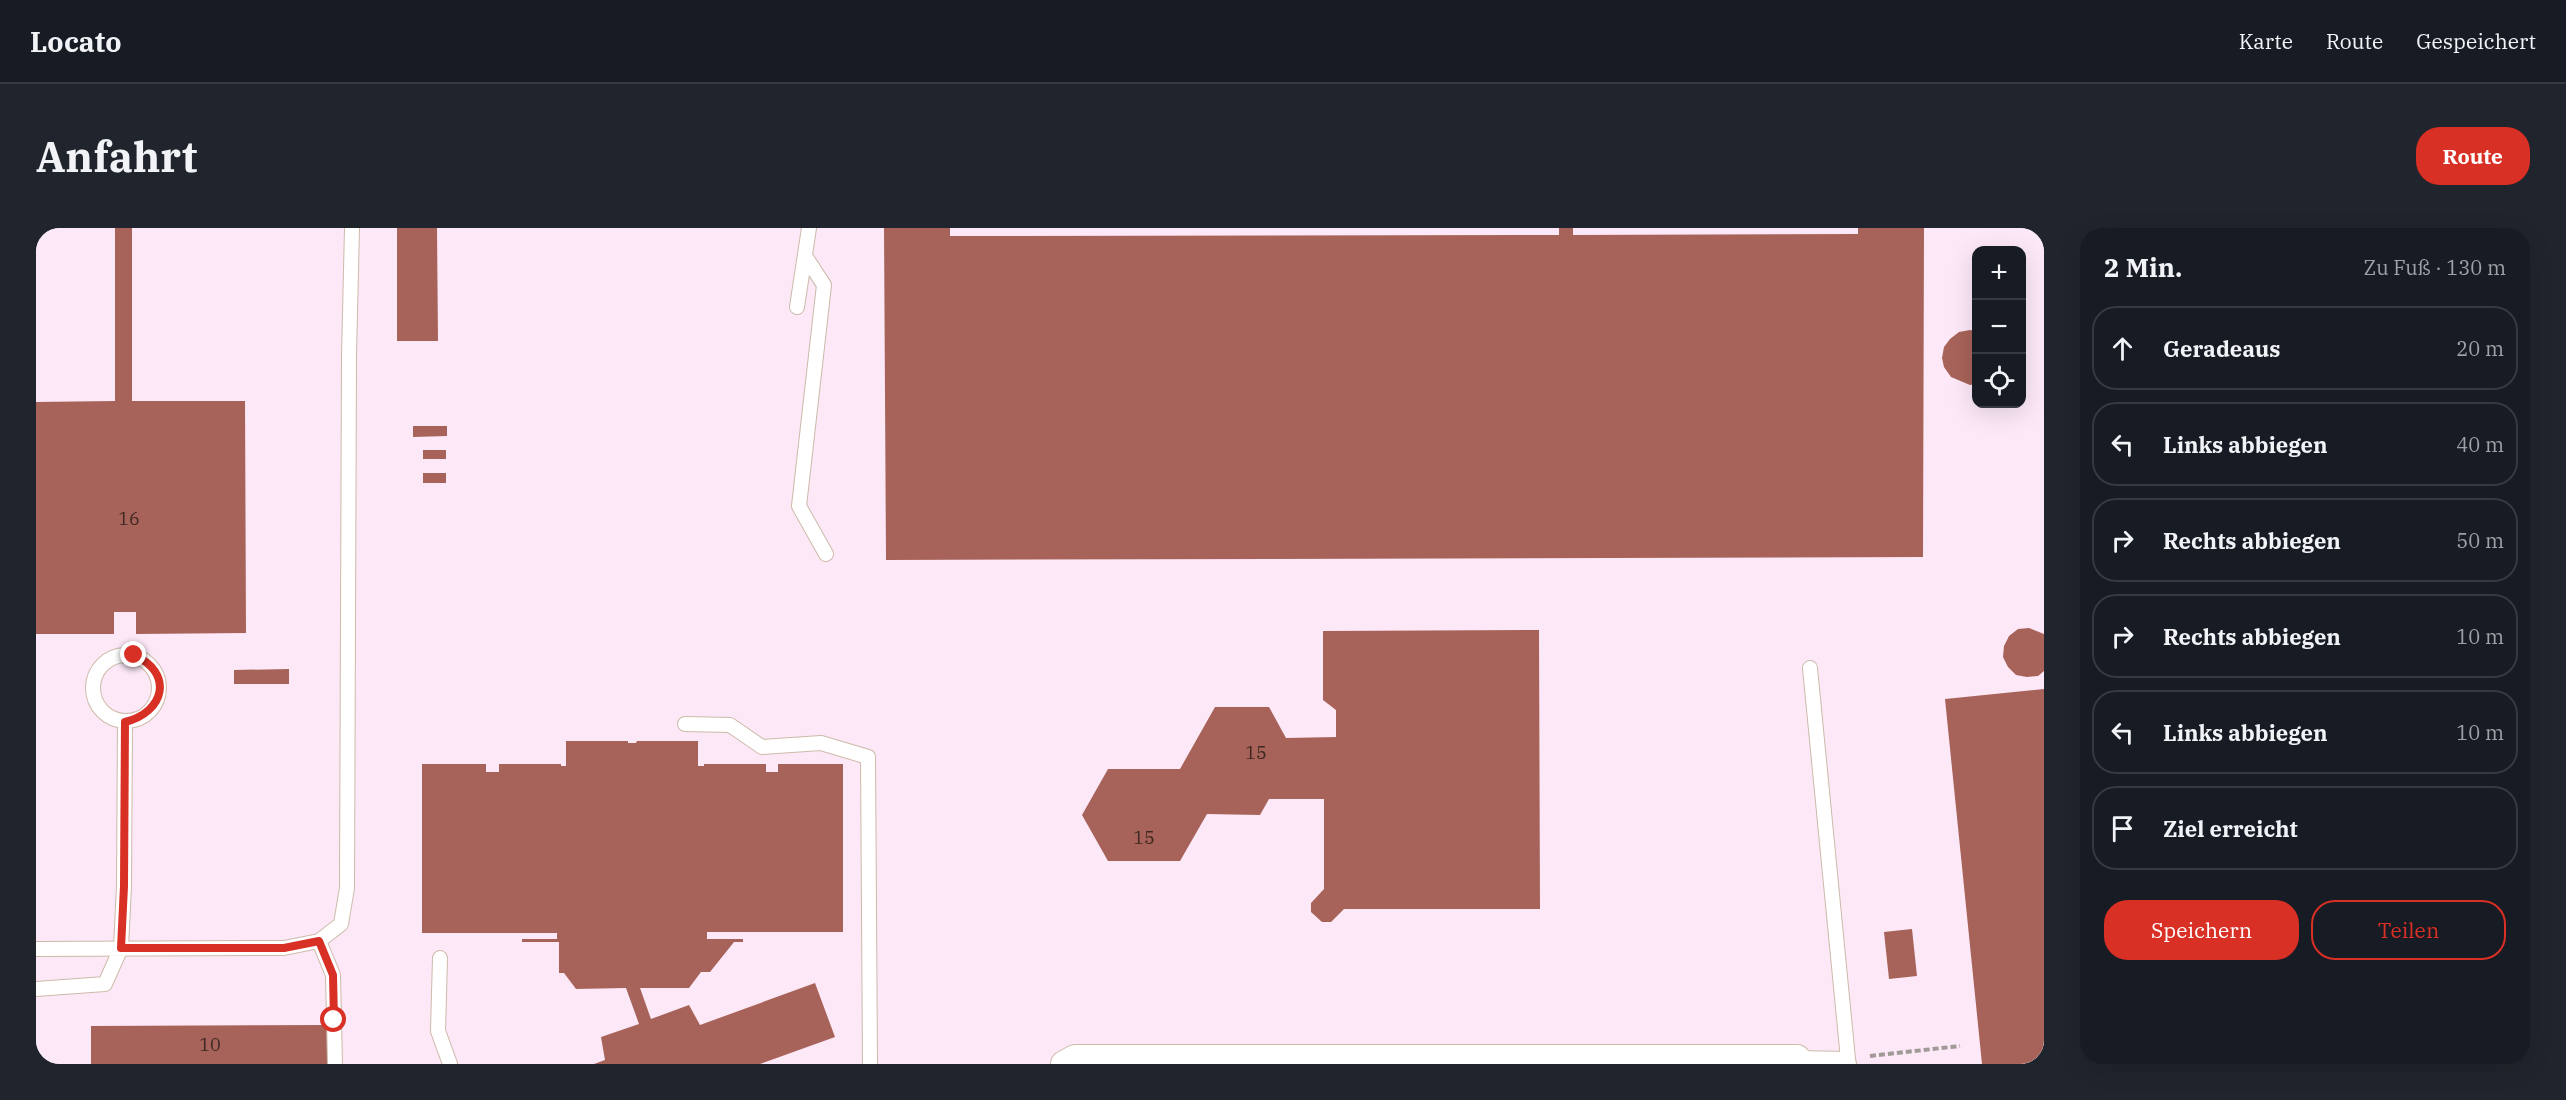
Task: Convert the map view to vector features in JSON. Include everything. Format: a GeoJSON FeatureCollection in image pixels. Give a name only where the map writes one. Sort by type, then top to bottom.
{"type":"FeatureCollection","features":[{"type":"Feature","properties":{"kind":"street"},"geometry":{"type":"LineString","coordinates":[[1064,1064],[1075,1058],[1797,1058]]}},
{"type":"Feature","properties":{"kind":"lane"},"geometry":{"type":"LineString","coordinates":[[36,949],[284,948],[319,941],[341,924],[347,888],[349,368],[352,228]]}},
{"type":"Feature","properties":{"kind":"lane"},"geometry":{"type":"LineString","coordinates":[[797,307],[809,228]]}},
{"type":"Feature","properties":{"kind":"lane"},"geometry":{"type":"LineString","coordinates":[[805,256],[824,285],[799,506],[826,554]]}},
{"type":"Feature","properties":{"kind":"lane"},"geometry":{"type":"LineString","coordinates":[[134,655],[146,661],[153,668],[158,678],[160,691],[154,707],[141,718],[125,722],[110,718],[100,710],[94,699],[92,685],[101,665],[116,656],[134,655]]}},
{"type":"Feature","properties":{"kind":"lane"},"geometry":{"type":"LineString","coordinates":[[1797,1058],[1848,1061],[1810,668]]}},
{"type":"Feature","properties":{"kind":"lane"},"geometry":{"type":"LineString","coordinates":[[36,989],[105,984],[121,948],[124,886],[125,722]]}},
{"type":"Feature","properties":{"kind":"lane"},"geometry":{"type":"LineString","coordinates":[[685,724],[730,724],[762,747],[821,743],[868,757],[870,1064]]}},
{"type":"Feature","properties":{"kind":"lane"},"geometry":{"type":"LineString","coordinates":[[319,941],[333,975],[335,1064]]}},
{"type":"Feature","properties":{"kind":"lane"},"geometry":{"type":"LineString","coordinates":[[440,958],[438,1031],[450,1064]]}},
{"type":"Feature","properties":{"kind":"path"},"geometry":{"type":"LineString","coordinates":[[1848,1061],[1960,1046]]}},
{"type":"Feature","properties":{"kind":"shaded area"},"geometry":{"type":"Polygon","coordinates":[[[36,228],[2044,228],[2044,1064],[36,1064],[36,228]]]}},
{"type":"Feature","properties":{"kind":"building"},"geometry":{"type":"Polygon","coordinates":[[[115,228],[132,228],[132,401],[245,401],[246,633],[136,634],[136,612],[114,612],[114,634],[36,634],[36,402],[115,401],[115,228]]]}},
{"type":"Feature","properties":{"kind":"building"},"geometry":{"type":"Polygon","coordinates":[[[397,228],[437,228],[438,341],[397,341],[397,228]]]}},
{"type":"Feature","properties":{"kind":"building"},"geometry":{"type":"Polygon","coordinates":[[[884,228],[950,228],[950,236],[1559,235],[1559,228],[1573,228],[1573,235],[1858,234],[1858,228],[1924,228],[1923,557],[886,560],[884,228]]]}},
{"type":"Feature","properties":{"kind":"building"},"geometry":{"type":"Polygon","coordinates":[[[1972,330],[1972,385],[1951,377],[1944,367],[1942,358],[1944,347],[1959,332],[1972,330]]]}},
{"type":"Feature","properties":{"kind":"building"},"geometry":{"type":"Polygon","coordinates":[[[413,426],[447,426],[447,436],[413,437],[413,426]]]}},
{"type":"Feature","properties":{"kind":"building"},"geometry":{"type":"Polygon","coordinates":[[[423,450],[446,450],[446,459],[423,459],[423,450]]]}},
{"type":"Feature","properties":{"kind":"building"},"geometry":{"type":"Polygon","coordinates":[[[423,473],[446,473],[446,483],[423,483],[423,473]]]}},
{"type":"Feature","properties":{"kind":"building"},"geometry":{"type":"Polygon","coordinates":[[[2029,628],[2044,634],[2044,671],[2038,676],[2027,677],[2016,675],[2008,667],[2003,657],[2004,646],[2009,636],[2018,629],[2029,628]]]}},
{"type":"Feature","properties":{"kind":"building"},"geometry":{"type":"Polygon","coordinates":[[[1539,630],[1540,909],[1344,909],[1331,922],[1322,922],[1311,912],[1311,903],[1324,889],[1324,799],[1269,799],[1260,815],[1207,814],[1180,861],[1108,861],[1082,815],[1108,769],[1180,769],[1215,707],[1269,707],[1286,738],[1336,737],[1336,710],[1323,700],[1323,631],[1539,630]]]}},
{"type":"Feature","properties":{"kind":"building"},"geometry":{"type":"Polygon","coordinates":[[[289,669],[289,684],[234,684],[234,670],[289,669]]]}},
{"type":"Feature","properties":{"kind":"building"},"geometry":{"type":"Polygon","coordinates":[[[2044,689],[2044,1064],[1982,1064],[1945,699],[2044,689]]]}},
{"type":"Feature","properties":{"kind":"building"},"geometry":{"type":"Polygon","coordinates":[[[566,741],[636,743],[637,741],[698,741],[698,766],[704,766],[704,764],[766,764],[766,772],[778,772],[778,764],[843,764],[843,932],[707,932],[707,939],[743,939],[743,942],[734,942],[710,972],[701,972],[689,988],[640,988],[651,1019],[689,1005],[700,1025],[815,983],[835,1037],[760,1064],[594,1064],[605,1060],[601,1037],[639,1024],[626,988],[576,989],[564,973],[559,973],[559,942],[522,942],[522,939],[557,939],[557,933],[422,933],[422,764],[486,764],[486,772],[499,772],[499,764],[561,764],[561,766],[566,766],[566,741]]]}},
{"type":"Feature","properties":{"kind":"building"},"geometry":{"type":"Polygon","coordinates":[[[1912,929],[1917,976],[1889,979],[1884,932],[1912,929]]]}},
{"type":"Feature","properties":{"kind":"building"},"geometry":{"type":"Polygon","coordinates":[[[328,1025],[328,1064],[91,1064],[91,1026],[328,1025]]]}},
{"type":"Feature","properties":{"kind":"route"},"geometry":{"type":"LineString","coordinates":[[134,655],[146,661],[153,668],[158,678],[160,691],[154,707],[141,718],[125,722],[124,886],[121,948],[284,948],[319,941],[333,975],[334,1020]]}}]}
